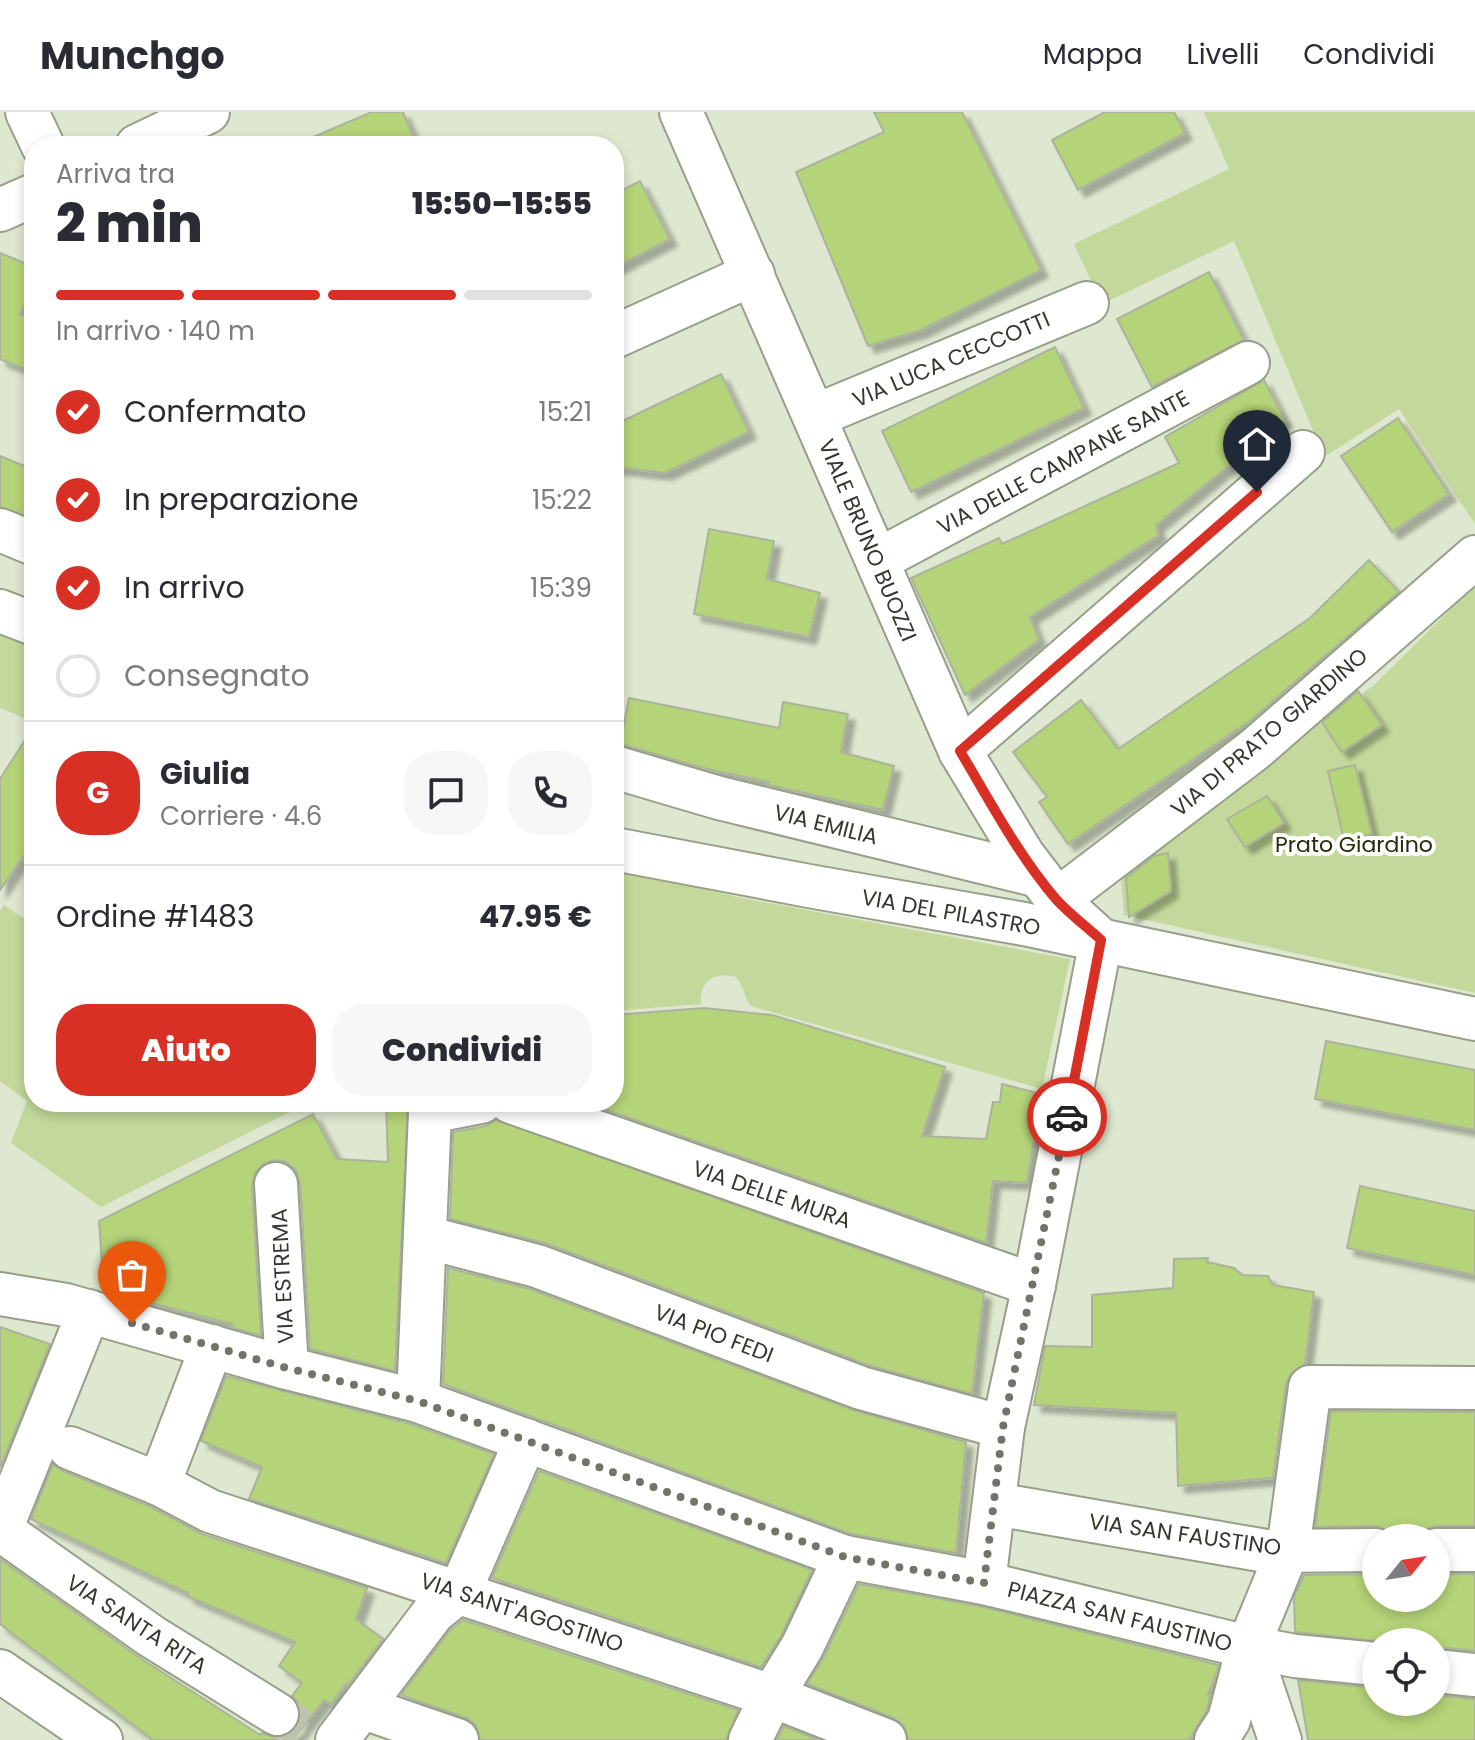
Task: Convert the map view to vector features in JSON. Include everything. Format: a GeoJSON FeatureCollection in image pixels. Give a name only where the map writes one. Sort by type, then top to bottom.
{"type":"FeatureCollection","features":[{"type":"Feature","properties":{"kind":"street"},"geometry":{"type":"LineString","coordinates":[[27,112],[38,136]]}},
{"type":"Feature","properties":{"kind":"street"},"geometry":{"type":"LineString","coordinates":[[158,136],[208,112]]}},
{"type":"Feature","properties":{"kind":"street","name":"VIALE BRUNO BUOZZI"},"geometry":{"type":"LineString","coordinates":[[681,112],[960,751],[1023,855],[1048,888],[1101,940]]}},
{"type":"Feature","properties":{"kind":"street"},"geometry":{"type":"LineString","coordinates":[[0,210],[24,199]]}},
{"type":"Feature","properties":{"kind":"street"},"geometry":{"type":"LineString","coordinates":[[624,332],[753,274]]}},
{"type":"Feature","properties":{"kind":"street","name":"VIA LUCA CECCOTTI"},"geometry":{"type":"LineString","coordinates":[[815,416],[1087,303]]}},
{"type":"Feature","properties":{"kind":"street","name":"VIA DELLE CAMPANE SANTE"},"geometry":{"type":"LineString","coordinates":[[878,560],[1248,363]]}},
{"type":"Feature","properties":{"kind":"street"},"geometry":{"type":"LineString","coordinates":[[960,751],[1303,452]]}},
{"type":"Feature","properties":{"kind":"street"},"geometry":{"type":"LineString","coordinates":[[0,530],[24,540]]}},
{"type":"Feature","properties":{"kind":"street","name":"VIA DI PRATO GIARDINO"},"geometry":{"type":"LineString","coordinates":[[1048,888],[1254,750],[1475,557]]}},
{"type":"Feature","properties":{"kind":"street"},"geometry":{"type":"LineString","coordinates":[[0,611],[24,620]]}},
{"type":"Feature","properties":{"kind":"street","name":"VIA EMILIA"},"geometry":{"type":"LineString","coordinates":[[624,770],[1048,888]]}},
{"type":"Feature","properties":{"kind":"street","name":"VIA DEL PILASTRO"},"geometry":{"type":"LineString","coordinates":[[624,851],[1101,940],[1475,1019]]}},
{"type":"Feature","properties":{"kind":"street"},"geometry":{"type":"LineString","coordinates":[[984,1583],[1003,1427],[1101,940]]}},
{"type":"Feature","properties":{"kind":"street"},"geometry":{"type":"LineString","coordinates":[[418,1401],[430,1112]]}},
{"type":"Feature","properties":{"kind":"street","name":"VIA DELLE MURA"},"geometry":{"type":"LineString","coordinates":[[540,1112],[1034,1285]]}},
{"type":"Feature","properties":{"kind":"street","name":"VIA ESTREMA"},"geometry":{"type":"LineString","coordinates":[[276,1184],[287,1368]]}},
{"type":"Feature","properties":{"kind":"street","name":"VIA PIO FEDI"},"geometry":{"type":"LineString","coordinates":[[425,1237],[537,1266],[861,1388],[1003,1427]]}},
{"type":"Feature","properties":{"kind":"street","name":"PIAZZA SAN FAUSTINO"},"geometry":{"type":"LineString","coordinates":[[0,1294],[89,1311],[287,1368],[418,1401],[845,1557],[984,1583],[1248,1647],[1288,1550],[1310,1387],[1475,1388]]}},
{"type":"Feature","properties":{"kind":"street"},"geometry":{"type":"LineString","coordinates":[[0,1531],[89,1311]]}},
{"type":"Feature","properties":{"kind":"street"},"geometry":{"type":"LineString","coordinates":[[159,1484],[212,1346]]}},
{"type":"Feature","properties":{"kind":"street"},"geometry":{"type":"LineString","coordinates":[[308,1731],[364,1708],[433,1613],[460,1591],[526,1440]]}},
{"type":"Feature","properties":{"kind":"street","name":"VIA SANT'AGOSTINO"},"geometry":{"type":"LineString","coordinates":[[70,1448],[159,1484],[210,1511],[772,1696],[885,1740]]}},
{"type":"Feature","properties":{"kind":"street","name":"VIA SAN FAUSTINO"},"geometry":{"type":"LineString","coordinates":[[995,1504],[1266,1551],[1362,1550]]}},
{"type":"Feature","properties":{"kind":"street","name":"VIA SANTA RITA"},"geometry":{"type":"LineString","coordinates":[[0,1531],[151,1636],[308,1731]]}},
{"type":"Feature","properties":{"kind":"street"},"geometry":{"type":"LineString","coordinates":[[1450,1550],[1475,1550]]}},
{"type":"Feature","properties":{"kind":"street"},"geometry":{"type":"LineString","coordinates":[[750,1740],[802,1647],[845,1557]]}},
{"type":"Feature","properties":{"kind":"street"},"geometry":{"type":"LineString","coordinates":[[1248,1647],[1295,1656],[1362,1663]]}},
{"type":"Feature","properties":{"kind":"street"},"geometry":{"type":"LineString","coordinates":[[1216,1740],[1229,1720],[1248,1647]]}},
{"type":"Feature","properties":{"kind":"street"},"geometry":{"type":"LineString","coordinates":[[1248,1647],[1280,1740]]}},
{"type":"Feature","properties":{"kind":"street"},"geometry":{"type":"LineString","coordinates":[[0,1671],[101,1740]]}},
{"type":"Feature","properties":{"kind":"street"},"geometry":{"type":"LineString","coordinates":[[1450,1672],[1475,1675]]}},
{"type":"Feature","properties":{"kind":"street"},"geometry":{"type":"LineString","coordinates":[[364,1708],[457,1740]]}},
{"type":"Feature","properties":{"kind":"green space"},"geometry":{"type":"Polygon","coordinates":[[[1204,112],[1475,112],[1475,524],[1399,409],[1324,457],[1234,241],[1102,304],[1074,244],[1229,169],[1204,112]]]}},
{"type":"Feature","properties":{"kind":"green space","name":"Prato Giardino"},"geometry":{"type":"Polygon","coordinates":[[[1475,585],[1475,993],[1124,915],[1120,862],[1373,686],[1475,585]]]}},
{"type":"Feature","properties":{"kind":"green space"},"geometry":{"type":"Polygon","coordinates":[[[0,630],[24,640],[24,718],[0,708],[0,630]]]}},
{"type":"Feature","properties":{"kind":"green space"},"geometry":{"type":"Polygon","coordinates":[[[624,869],[742,898],[1070,959],[1042,1089],[751,1006],[736,977],[710,979],[703,989],[701,1004],[624,1010],[624,869]]]}},
{"type":"Feature","properties":{"kind":"green space"},"geometry":{"type":"Polygon","coordinates":[[[4,905],[24,918],[24,1099],[0,1081],[0,911],[4,905]]]}},
{"type":"Feature","properties":{"kind":"green space"},"geometry":{"type":"Polygon","coordinates":[[[24,1109],[24,1112],[290,1112],[101,1207],[11,1143],[24,1109]]]}},
{"type":"Feature","properties":{"kind":"building"},"geometry":{"type":"Polygon","coordinates":[[[372,112],[403,112],[413,136],[316,136],[372,112]]]}},
{"type":"Feature","properties":{"kind":"building"},"geometry":{"type":"Polygon","coordinates":[[[874,112],[962,112],[1041,270],[921,330],[868,346],[796,172],[884,132],[874,112]]]}},
{"type":"Feature","properties":{"kind":"building"},"geometry":{"type":"Polygon","coordinates":[[[1105,112],[1174,112],[1185,133],[1078,190],[1052,140],[1105,112]]]}},
{"type":"Feature","properties":{"kind":"building"},"geometry":{"type":"Polygon","coordinates":[[[640,181],[670,239],[624,263],[624,189],[640,181]]]}},
{"type":"Feature","properties":{"kind":"building"},"geometry":{"type":"Polygon","coordinates":[[[0,253],[24,263],[24,307],[20,314],[24,315],[24,369],[0,359],[0,253]]]}},
{"type":"Feature","properties":{"kind":"building"},"geometry":{"type":"Polygon","coordinates":[[[1209,272],[1244,340],[1152,387],[1117,319],[1209,272]]]}},
{"type":"Feature","properties":{"kind":"building"},"geometry":{"type":"Polygon","coordinates":[[[1055,347],[1084,408],[911,492],[882,431],[1055,347]]]}},
{"type":"Feature","properties":{"kind":"building"},"geometry":{"type":"Polygon","coordinates":[[[721,374],[749,432],[665,473],[624,468],[624,420],[721,374]]]}},
{"type":"Feature","properties":{"kind":"building"},"geometry":{"type":"Polygon","coordinates":[[[1264,380],[1285,420],[1156,525],[1159,535],[1030,617],[1039,640],[965,695],[911,578],[999,538],[1002,544],[1179,463],[1165,437],[1264,380]]]}},
{"type":"Feature","properties":{"kind":"building"},"geometry":{"type":"Polygon","coordinates":[[[1398,418],[1449,494],[1392,532],[1341,456],[1398,418]]]}},
{"type":"Feature","properties":{"kind":"building"},"geometry":{"type":"Polygon","coordinates":[[[0,456],[24,466],[24,515],[0,507],[0,456]]]}},
{"type":"Feature","properties":{"kind":"building"},"geometry":{"type":"Polygon","coordinates":[[[709,529],[774,541],[767,579],[820,593],[809,637],[694,614],[709,529]]]}},
{"type":"Feature","properties":{"kind":"building"},"geometry":{"type":"Polygon","coordinates":[[[1369,560],[1399,592],[1251,720],[1068,844],[1039,802],[1047,797],[1013,752],[1081,700],[1118,749],[1310,618],[1369,560]]]}},
{"type":"Feature","properties":{"kind":"building"},"geometry":{"type":"Polygon","coordinates":[[[1358,691],[1382,725],[1342,752],[1322,722],[1358,691]]]}},
{"type":"Feature","properties":{"kind":"building"},"geometry":{"type":"Polygon","coordinates":[[[629,698],[779,728],[783,702],[848,714],[841,752],[894,766],[883,810],[768,785],[769,782],[707,769],[624,745],[629,698]]]}},
{"type":"Feature","properties":{"kind":"building"},"geometry":{"type":"Polygon","coordinates":[[[24,742],[24,855],[0,890],[0,779],[24,742]]]}},
{"type":"Feature","properties":{"kind":"building"},"geometry":{"type":"Polygon","coordinates":[[[1355,765],[1372,834],[1344,840],[1328,771],[1355,765]]]}},
{"type":"Feature","properties":{"kind":"building"},"geometry":{"type":"Polygon","coordinates":[[[1267,796],[1284,823],[1245,847],[1227,819],[1267,796]]]}},
{"type":"Feature","properties":{"kind":"building"},"geometry":{"type":"Polygon","coordinates":[[[1168,853],[1171,891],[1129,917],[1126,878],[1154,856],[1168,853]]]}},
{"type":"Feature","properties":{"kind":"building"},"geometry":{"type":"Polygon","coordinates":[[[704,1008],[772,1015],[945,1067],[922,1136],[986,1139],[993,1102],[1000,1102],[1002,1084],[1041,1094],[1027,1183],[993,1181],[986,1243],[613,1112],[624,1112],[624,1014],[704,1008]]]}},
{"type":"Feature","properties":{"kind":"building"},"geometry":{"type":"Polygon","coordinates":[[[1326,1041],[1475,1070],[1475,1130],[1315,1099],[1326,1041]]]}},
{"type":"Feature","properties":{"kind":"building"},"geometry":{"type":"Polygon","coordinates":[[[386,1112],[408,1112],[395,1371],[310,1349],[300,1183],[296,1170],[286,1162],[275,1160],[263,1164],[255,1173],[252,1185],[261,1336],[231,1327],[232,1324],[104,1291],[99,1221],[313,1114],[337,1159],[388,1162],[386,1112]]]}},
{"type":"Feature","properties":{"kind":"building"},"geometry":{"type":"Polygon","coordinates":[[[496,1120],[984,1293],[972,1394],[868,1365],[545,1243],[450,1219],[453,1132],[486,1126],[496,1120]]]}},
{"type":"Feature","properties":{"kind":"building"},"geometry":{"type":"Polygon","coordinates":[[[1360,1186],[1475,1211],[1475,1275],[1347,1248],[1360,1186]]]}},
{"type":"Feature","properties":{"kind":"building"},"geometry":{"type":"Polygon","coordinates":[[[1208,1258],[1207,1262],[1234,1268],[1242,1275],[1268,1276],[1273,1285],[1314,1292],[1305,1364],[1291,1373],[1286,1384],[1273,1478],[1178,1486],[1176,1413],[1034,1405],[1045,1346],[1092,1347],[1092,1295],[1173,1288],[1174,1259],[1208,1258]]]}},
{"type":"Feature","properties":{"kind":"building"},"geometry":{"type":"Polygon","coordinates":[[[448,1268],[530,1289],[853,1410],[966,1442],[956,1553],[851,1534],[443,1384],[448,1268]]]}},
{"type":"Feature","properties":{"kind":"building"},"geometry":{"type":"Polygon","coordinates":[[[0,1327],[50,1344],[0,1468],[0,1327]]]}},
{"type":"Feature","properties":{"kind":"building"},"geometry":{"type":"Polygon","coordinates":[[[226,1376],[411,1424],[494,1454],[446,1563],[249,1499],[262,1467],[201,1441],[226,1376]]]}},
{"type":"Feature","properties":{"kind":"building"},"geometry":{"type":"Polygon","coordinates":[[[1331,1411],[1475,1412],[1475,1526],[1362,1524],[1315,1527],[1331,1411]]]}},
{"type":"Feature","properties":{"kind":"building"},"geometry":{"type":"Polygon","coordinates":[[[53,1464],[149,1506],[202,1534],[367,1588],[356,1619],[383,1639],[348,1685],[331,1704],[324,1700],[293,1740],[153,1740],[0,1624],[0,1559],[137,1656],[260,1735],[277,1738],[288,1735],[298,1726],[301,1714],[292,1696],[302,1683],[279,1666],[295,1642],[187,1596],[188,1593],[31,1519],[53,1464]]]}},
{"type":"Feature","properties":{"kind":"building"},"geometry":{"type":"Polygon","coordinates":[[[539,1471],[812,1570],[781,1636],[761,1667],[492,1578],[539,1471]]]}},
{"type":"Feature","properties":{"kind":"building"},"geometry":{"type":"Polygon","coordinates":[[[1362,1574],[1362,1612],[1450,1612],[1450,1574],[1475,1574],[1475,1651],[1450,1648],[1450,1628],[1362,1628],[1362,1640],[1295,1632],[1294,1597],[1304,1575],[1362,1574]]]}},
{"type":"Feature","properties":{"kind":"building"},"geometry":{"type":"Polygon","coordinates":[[[859,1584],[979,1606],[1219,1665],[1208,1695],[1207,1710],[1189,1740],[908,1740],[904,1726],[894,1718],[807,1684],[824,1657],[859,1584]]]}},
{"type":"Feature","properties":{"kind":"building"},"geometry":{"type":"Polygon","coordinates":[[[463,1620],[738,1710],[726,1740],[480,1740],[476,1725],[466,1718],[401,1695],[450,1630],[463,1620]]]}},
{"type":"Feature","properties":{"kind":"building"},"geometry":{"type":"Polygon","coordinates":[[[1298,1680],[1362,1687],[1362,1716],[1450,1716],[1450,1696],[1475,1699],[1475,1740],[1308,1740],[1298,1680]]]}},
{"type":"Feature","properties":{"kind":"building"},"geometry":{"type":"Polygon","coordinates":[[[784,1726],[819,1740],[777,1740],[784,1726]]]}},
{"type":"Feature","properties":{"kind":"tunnel"},"geometry":{"type":"LineString","coordinates":[[277,1714],[301,1730]]}},
{"type":"Feature","properties":{"kind":"way so far"},"geometry":{"type":"LineString","coordinates":[[132,1323],[287,1368],[418,1401],[845,1557],[984,1583],[1003,1427],[1067,1117]]}},
{"type":"Feature","properties":{"kind":"route"},"geometry":{"type":"LineString","coordinates":[[1067,1117],[1101,940],[1057,900],[1023,855],[960,751],[1257,492]]}}]}
